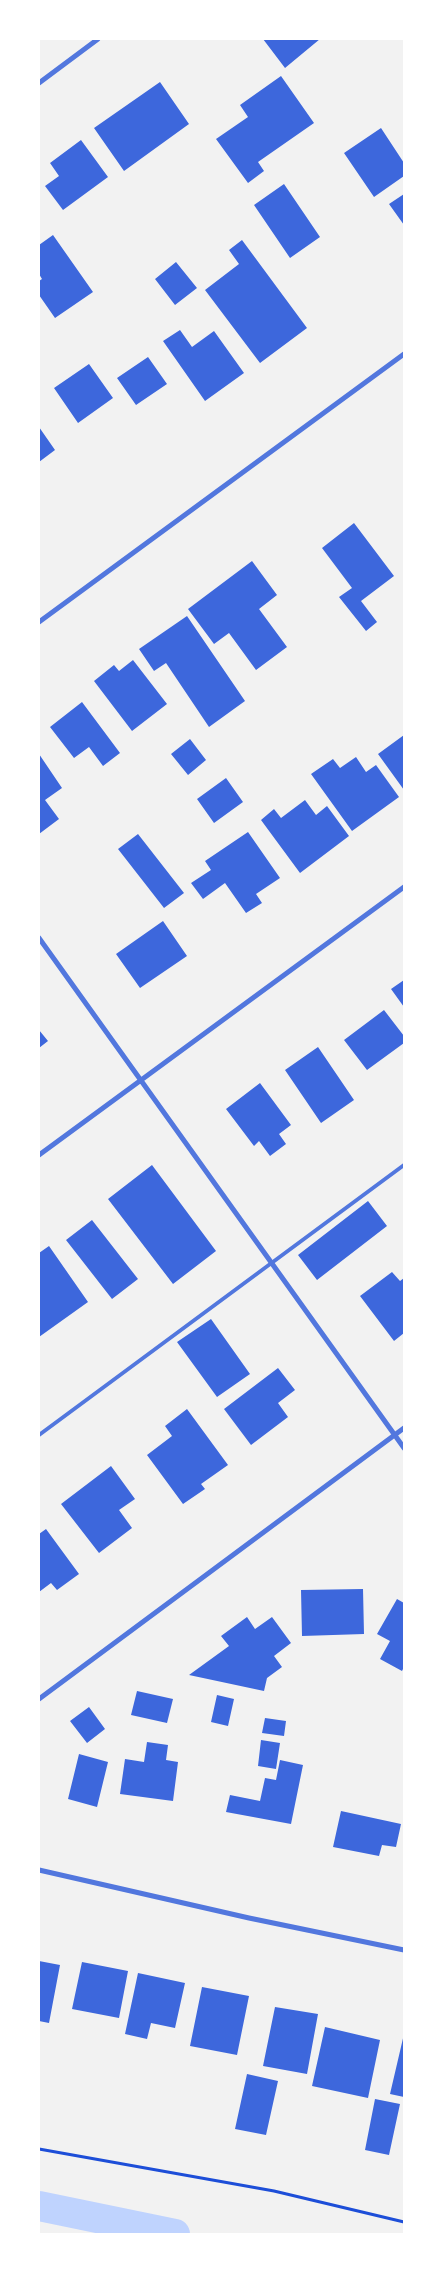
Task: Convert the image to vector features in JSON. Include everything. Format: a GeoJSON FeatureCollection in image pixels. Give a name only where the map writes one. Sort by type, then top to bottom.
{"type":"FeatureCollection","features":[{"type":"Feature","properties":{"kind":"street"},"geometry":{"type":"LineString","coordinates":[[39,83],[98,39]]}},
{"type":"Feature","properties":{"kind":"street"},"geometry":{"type":"LineString","coordinates":[[39,622],[404,354]]}},
{"type":"Feature","properties":{"kind":"street"},"geometry":{"type":"LineString","coordinates":[[39,1154],[404,887]]}},
{"type":"Feature","properties":{"kind":"street"},"geometry":{"type":"LineString","coordinates":[[39,938],[404,1448]]}},
{"type":"Feature","properties":{"kind":"street"},"geometry":{"type":"LineString","coordinates":[[39,1699],[404,1428]]}},
{"type":"Feature","properties":{"kind":"street"},"geometry":{"type":"LineString","coordinates":[[39,1870],[248,1918],[404,1950]]}},
{"type":"Feature","properties":{"kind":"lane"},"geometry":{"type":"LineString","coordinates":[[39,1435],[404,1165]]}},
{"type":"Feature","properties":{"kind":"path"},"geometry":{"type":"LineString","coordinates":[[39,2149],[274,2191],[404,2222]]}},
{"type":"Feature","properties":{"kind":"building"},"geometry":{"type":"Polygon","coordinates":[[[263,39],[320,39],[285,68],[263,39]]]}},
{"type":"Feature","properties":{"kind":"building"},"geometry":{"type":"Polygon","coordinates":[[[281,76],[314,123],[258,162],[264,171],[248,183],[216,139],[248,117],[240,105],[281,76]]]}},
{"type":"Feature","properties":{"kind":"building"},"geometry":{"type":"Polygon","coordinates":[[[160,82],[189,124],[124,171],[94,128],[160,82]]]}},
{"type":"Feature","properties":{"kind":"building"},"geometry":{"type":"Polygon","coordinates":[[[381,128],[404,163],[404,176],[374,197],[344,153],[381,128]]]}},
{"type":"Feature","properties":{"kind":"building"},"geometry":{"type":"Polygon","coordinates":[[[81,140],[108,177],[63,210],[45,186],[59,176],[50,163],[81,140]]]}},
{"type":"Feature","properties":{"kind":"building"},"geometry":{"type":"Polygon","coordinates":[[[284,184],[320,237],[290,258],[254,205],[284,184]]]}},
{"type":"Feature","properties":{"kind":"building"},"geometry":{"type":"Polygon","coordinates":[[[404,194],[404,225],[389,204],[404,194]]]}},
{"type":"Feature","properties":{"kind":"building"},"geometry":{"type":"Polygon","coordinates":[[[53,235],[93,292],[55,318],[39,295],[39,281],[42,279],[39,274],[39,245],[53,235]]]}},
{"type":"Feature","properties":{"kind":"building"},"geometry":{"type":"Polygon","coordinates":[[[242,240],[307,328],[260,363],[205,290],[239,264],[229,250],[242,240]]]}},
{"type":"Feature","properties":{"kind":"building"},"geometry":{"type":"Polygon","coordinates":[[[176,262],[197,288],[175,305],[155,279],[176,262]]]}},
{"type":"Feature","properties":{"kind":"building"},"geometry":{"type":"Polygon","coordinates":[[[180,330],[192,347],[214,331],[244,373],[205,401],[163,341],[180,330]]]}},
{"type":"Feature","properties":{"kind":"building"},"geometry":{"type":"Polygon","coordinates":[[[148,357],[167,384],[136,405],[117,378],[148,357]]]}},
{"type":"Feature","properties":{"kind":"building"},"geometry":{"type":"Polygon","coordinates":[[[89,364],[113,398],[78,423],[54,388],[89,364]]]}},
{"type":"Feature","properties":{"kind":"building"},"geometry":{"type":"Polygon","coordinates":[[[39,427],[55,450],[39,462],[39,427]]]}},
{"type":"Feature","properties":{"kind":"building"},"geometry":{"type":"Polygon","coordinates":[[[354,523],[394,576],[361,601],[377,622],[366,631],[339,597],[352,588],[322,548],[354,523]]]}},
{"type":"Feature","properties":{"kind":"building"},"geometry":{"type":"Polygon","coordinates":[[[252,561],[277,595],[259,609],[287,647],[256,670],[229,633],[214,644],[188,609],[252,561]]]}},
{"type":"Feature","properties":{"kind":"building"},"geometry":{"type":"Polygon","coordinates":[[[187,616],[245,701],[209,727],[166,663],[154,671],[139,649],[187,616]]]}},
{"type":"Feature","properties":{"kind":"building"},"geometry":{"type":"Polygon","coordinates":[[[133,660],[167,704],[132,731],[94,681],[114,665],[119,671],[133,660]]]}},
{"type":"Feature","properties":{"kind":"building"},"geometry":{"type":"Polygon","coordinates":[[[82,702],[120,753],[103,766],[89,747],[74,758],[50,727],[82,702]]]}},
{"type":"Feature","properties":{"kind":"building"},"geometry":{"type":"Polygon","coordinates":[[[404,735],[404,790],[378,754],[404,735]]]}},
{"type":"Feature","properties":{"kind":"building"},"geometry":{"type":"Polygon","coordinates":[[[190,739],[206,760],[188,775],[171,754],[190,739]]]}},
{"type":"Feature","properties":{"kind":"building"},"geometry":{"type":"Polygon","coordinates":[[[39,754],[62,788],[45,800],[59,819],[39,834],[39,754]]]}},
{"type":"Feature","properties":{"kind":"building"},"geometry":{"type":"Polygon","coordinates":[[[356,757],[366,772],[376,765],[399,797],[352,831],[311,774],[333,759],[340,768],[356,757]]]}},
{"type":"Feature","properties":{"kind":"building"},"geometry":{"type":"Polygon","coordinates":[[[226,778],[243,802],[214,823],[197,799],[226,778]]]}},
{"type":"Feature","properties":{"kind":"building"},"geometry":{"type":"Polygon","coordinates":[[[305,800],[316,815],[327,806],[349,836],[300,873],[261,820],[274,809],[281,818],[305,800]]]}},
{"type":"Feature","properties":{"kind":"building"},"geometry":{"type":"Polygon","coordinates":[[[248,832],[280,878],[256,894],[262,903],[246,913],[225,883],[203,899],[191,883],[211,870],[205,861],[248,832]]]}},
{"type":"Feature","properties":{"kind":"building"},"geometry":{"type":"Polygon","coordinates":[[[138,834],[184,893],[164,908],[118,849],[138,834]]]}},
{"type":"Feature","properties":{"kind":"building"},"geometry":{"type":"Polygon","coordinates":[[[163,921],[187,956],[140,988],[116,954],[163,921]]]}},
{"type":"Feature","properties":{"kind":"building"},"geometry":{"type":"Polygon","coordinates":[[[404,980],[404,1007],[391,989],[404,980]]]}},
{"type":"Feature","properties":{"kind":"building"},"geometry":{"type":"Polygon","coordinates":[[[384,1010],[404,1036],[404,1043],[367,1070],[344,1040],[384,1010]]]}},
{"type":"Feature","properties":{"kind":"building"},"geometry":{"type":"Polygon","coordinates":[[[39,1030],[48,1041],[39,1048],[39,1030]]]}},
{"type":"Feature","properties":{"kind":"building"},"geometry":{"type":"Polygon","coordinates":[[[318,1047],[354,1100],[321,1123],[285,1070],[318,1047]]]}},
{"type":"Feature","properties":{"kind":"building"},"geometry":{"type":"Polygon","coordinates":[[[260,1083],[291,1125],[279,1134],[286,1144],[270,1156],[259,1141],[254,1146],[226,1109],[260,1083]]]}},
{"type":"Feature","properties":{"kind":"building"},"geometry":{"type":"Polygon","coordinates":[[[152,1165],[216,1251],[173,1284],[108,1199],[152,1165]]]}},
{"type":"Feature","properties":{"kind":"building"},"geometry":{"type":"Polygon","coordinates":[[[368,1201],[387,1226],[317,1280],[298,1255],[368,1201]]]}},
{"type":"Feature","properties":{"kind":"building"},"geometry":{"type":"Polygon","coordinates":[[[92,1220],[138,1279],[112,1299],[66,1240],[92,1220]]]}},
{"type":"Feature","properties":{"kind":"building"},"geometry":{"type":"Polygon","coordinates":[[[49,1246],[88,1302],[39,1337],[39,1253],[49,1246]]]}},
{"type":"Feature","properties":{"kind":"building"},"geometry":{"type":"Polygon","coordinates":[[[392,1272],[400,1281],[404,1278],[404,1333],[394,1341],[360,1296],[392,1272]]]}},
{"type":"Feature","properties":{"kind":"building"},"geometry":{"type":"Polygon","coordinates":[[[211,1319],[250,1374],[217,1397],[177,1342],[211,1319]]]}},
{"type":"Feature","properties":{"kind":"building"},"geometry":{"type":"Polygon","coordinates":[[[278,1368],[295,1390],[278,1403],[288,1417],[251,1445],[224,1409],[278,1368]]]}},
{"type":"Feature","properties":{"kind":"building"},"geometry":{"type":"Polygon","coordinates":[[[187,1409],[228,1465],[201,1484],[205,1489],[183,1504],[147,1455],[172,1436],[165,1426],[187,1409]]]}},
{"type":"Feature","properties":{"kind":"building"},"geometry":{"type":"Polygon","coordinates":[[[111,1466],[135,1499],[119,1510],[132,1528],[99,1553],[61,1504],[111,1466]]]}},
{"type":"Feature","properties":{"kind":"building"},"geometry":{"type":"Polygon","coordinates":[[[46,1529],[79,1574],[57,1590],[51,1583],[39,1592],[39,1534],[46,1529]]]}},
{"type":"Feature","properties":{"kind":"building"},"geometry":{"type":"Polygon","coordinates":[[[363,1589],[364,1634],[302,1636],[301,1590],[363,1589]]]}},
{"type":"Feature","properties":{"kind":"building"},"geometry":{"type":"Polygon","coordinates":[[[397,1599],[404,1603],[404,1667],[402,1671],[380,1659],[390,1641],[377,1634],[397,1599]]]}},
{"type":"Feature","properties":{"kind":"building"},"geometry":{"type":"Polygon","coordinates":[[[247,1617],[255,1629],[272,1617],[291,1643],[274,1656],[282,1667],[267,1678],[264,1691],[189,1675],[229,1646],[221,1636],[247,1617]]]}},
{"type":"Feature","properties":{"kind":"building"},"geometry":{"type":"Polygon","coordinates":[[[137,1691],[173,1699],[167,1723],[131,1715],[137,1691]]]}},
{"type":"Feature","properties":{"kind":"building"},"geometry":{"type":"Polygon","coordinates":[[[217,1695],[234,1699],[228,1726],[211,1722],[217,1695]]]}},
{"type":"Feature","properties":{"kind":"building"},"geometry":{"type":"Polygon","coordinates":[[[89,1707],[105,1729],[87,1743],[70,1721],[89,1707]]]}},
{"type":"Feature","properties":{"kind":"building"},"geometry":{"type":"Polygon","coordinates":[[[265,1718],[286,1721],[284,1736],[262,1733],[265,1718]]]}},
{"type":"Feature","properties":{"kind":"building"},"geometry":{"type":"Polygon","coordinates":[[[261,1740],[280,1743],[276,1769],[258,1766],[261,1740]]]}},
{"type":"Feature","properties":{"kind":"building"},"geometry":{"type":"Polygon","coordinates":[[[147,1742],[168,1745],[166,1760],[178,1762],[173,1801],[120,1794],[125,1759],[144,1762],[147,1742]]]}},
{"type":"Feature","properties":{"kind":"building"},"geometry":{"type":"Polygon","coordinates":[[[79,1754],[108,1762],[97,1807],[68,1799],[79,1754]]]}},
{"type":"Feature","properties":{"kind":"building"},"geometry":{"type":"Polygon","coordinates":[[[280,1760],[303,1765],[291,1824],[226,1812],[230,1795],[260,1801],[265,1778],[276,1780],[280,1760]]]}},
{"type":"Feature","properties":{"kind":"building"},"geometry":{"type":"Polygon","coordinates":[[[341,1811],[401,1824],[396,1847],[382,1845],[379,1856],[333,1847],[341,1811]]]}},
{"type":"Feature","properties":{"kind":"building"},"geometry":{"type":"Polygon","coordinates":[[[39,1961],[60,1965],[49,2023],[39,2021],[39,1961]]]}},
{"type":"Feature","properties":{"kind":"building"},"geometry":{"type":"Polygon","coordinates":[[[82,1962],[128,1971],[119,2018],[72,2009],[82,1962]]]}},
{"type":"Feature","properties":{"kind":"building"},"geometry":{"type":"Polygon","coordinates":[[[138,1973],[185,1983],[175,2028],[151,2023],[147,2039],[125,2034],[138,1973]]]}},
{"type":"Feature","properties":{"kind":"building"},"geometry":{"type":"Polygon","coordinates":[[[202,1987],[249,1996],[237,2055],[190,2046],[202,1987]]]}},
{"type":"Feature","properties":{"kind":"building"},"geometry":{"type":"Polygon","coordinates":[[[275,2007],[318,2014],[307,2074],[263,2066],[275,2007]]]}},
{"type":"Feature","properties":{"kind":"building"},"geometry":{"type":"Polygon","coordinates":[[[325,2027],[380,2040],[368,2098],[312,2086],[325,2027]]]}},
{"type":"Feature","properties":{"kind":"building"},"geometry":{"type":"Polygon","coordinates":[[[404,2034],[404,2097],[390,2094],[404,2034]]]}},
{"type":"Feature","properties":{"kind":"building"},"geometry":{"type":"Polygon","coordinates":[[[247,2074],[278,2081],[266,2135],[235,2129],[247,2074]]]}},
{"type":"Feature","properties":{"kind":"building"},"geometry":{"type":"Polygon","coordinates":[[[375,2099],[400,2104],[389,2155],[365,2150],[375,2099]]]}},
{"type":"Feature","properties":{"kind":"waterway"},"geometry":{"type":"LineString","coordinates":[[39,2206],[175,2234]]}}]}
